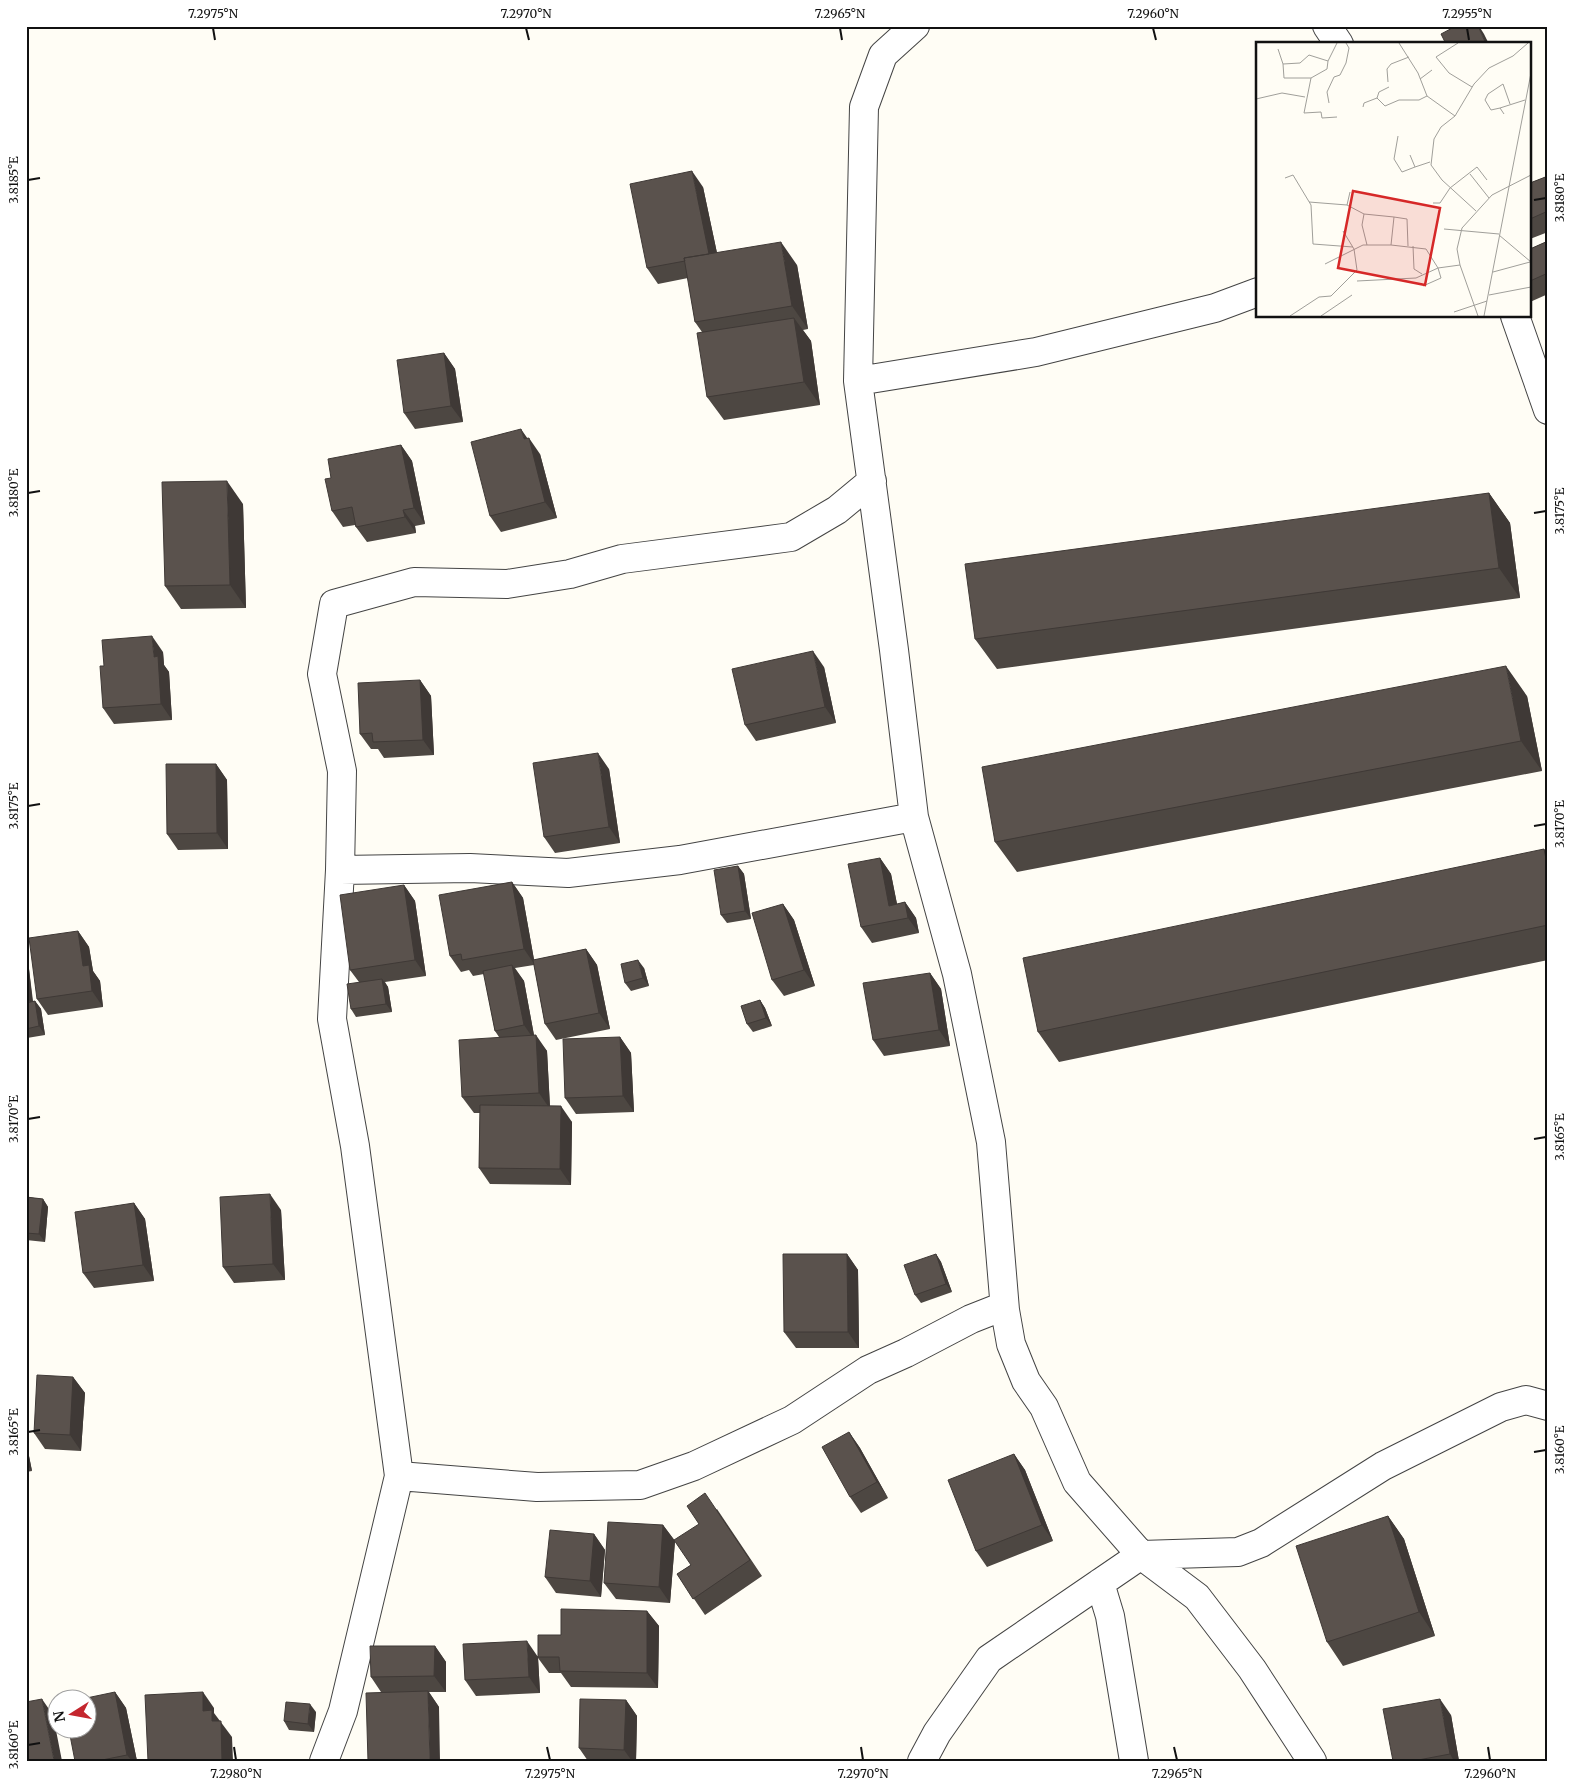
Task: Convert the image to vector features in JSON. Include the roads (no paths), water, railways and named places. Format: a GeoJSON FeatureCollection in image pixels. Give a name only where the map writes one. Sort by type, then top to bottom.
{"type":"FeatureCollection","features":[{"type":"Feature","properties":{"kind":"street"},"geometry":{"type":"LineString","coordinates":[[915,26],[883,55],[864,107],[858,381],[914,817],[957,974],[991,1142],[1004,1306],[1011,1344],[1026,1381],[1044,1407],[1077,1482],[1141,1554],[1197,1597],[1252,1669],[1312,1761]]}},
{"type":"Feature","properties":{"kind":"street"},"geometry":{"type":"LineString","coordinates":[[1328,26],[1339,42]]}},
{"type":"Feature","properties":{"kind":"street"},"geometry":{"type":"LineString","coordinates":[[858,381],[1036,352],[1216,308],[1256,293]]}},
{"type":"Feature","properties":{"kind":"street"},"geometry":{"type":"LineString","coordinates":[[1516,318],[1548,410]]}},
{"type":"Feature","properties":{"kind":"street"},"geometry":{"type":"LineString","coordinates":[[324,1761],[343,1711],[399,1476],[355,1146],[332,1019],[340,870],[342,772],[322,674],[334,604],[414,582],[507,584],[570,574],[622,559],[791,537],[837,510],[872,481]]}},
{"type":"Feature","properties":{"kind":"street"},"geometry":{"type":"LineString","coordinates":[[340,870],[470,868],[568,873],[680,860],[914,817]]}},
{"type":"Feature","properties":{"kind":"street"},"geometry":{"type":"LineString","coordinates":[[399,1476],[537,1487],[640,1485],[694,1466],[792,1420],[868,1370],[906,1353],[971,1319],[1004,1306]]}},
{"type":"Feature","properties":{"kind":"street"},"geometry":{"type":"LineString","coordinates":[[922,1761],[937,1733],[989,1659],[1141,1554],[1238,1552],[1261,1543],[1383,1466],[1501,1407],[1526,1400],[1548,1406]]}},
{"type":"Feature","properties":{"kind":"street"},"geometry":{"type":"LineString","coordinates":[[1100,1583],[1110,1616],[1134,1761]]}}]}
